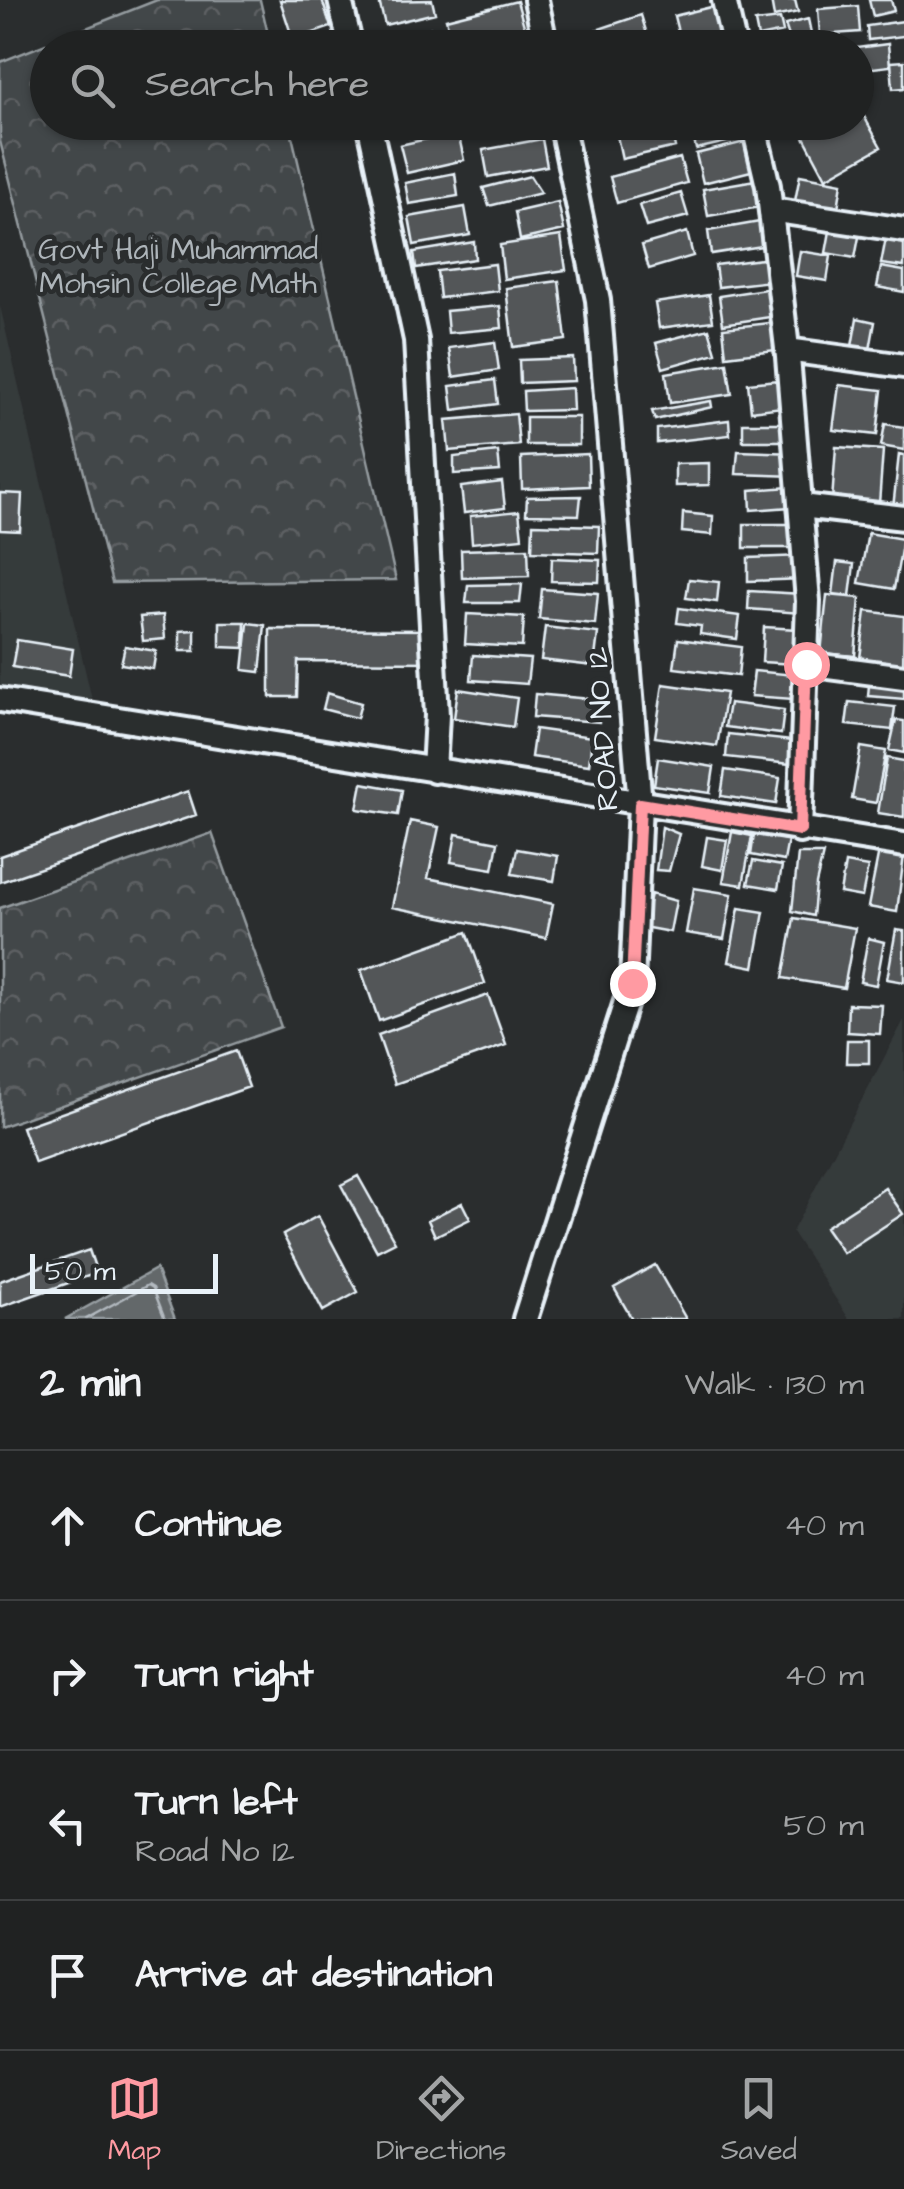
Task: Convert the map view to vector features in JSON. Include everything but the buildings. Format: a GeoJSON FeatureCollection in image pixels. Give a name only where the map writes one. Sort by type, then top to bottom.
{"type":"FeatureCollection","features":[{"type":"Feature","properties":{"kind":"street"},"geometry":{"type":"LineString","coordinates":[[340,0],[347,30]]}},
{"type":"Feature","properties":{"kind":"street"},"geometry":{"type":"LineString","coordinates":[[536,0],[542,30]]}},
{"type":"Feature","properties":{"kind":"street"},"geometry":{"type":"LineString","coordinates":[[724,0],[731,30]]}},
{"type":"Feature","properties":{"kind":"street"},"geometry":{"type":"LineString","coordinates":[[373,140],[416,340],[437,716],[434,771]]}},
{"type":"Feature","properties":{"kind":"street","name":"ROAD NO 12"},"geometry":{"type":"LineString","coordinates":[[525,1319],[632,983],[640,804],[598,300],[565,140]]}},
{"type":"Feature","properties":{"kind":"street"},"geometry":{"type":"LineString","coordinates":[[757,140],[771,210],[788,350],[808,601],[800,830]]}},
{"type":"Feature","properties":{"kind":"street"},"geometry":{"type":"LineString","coordinates":[[771,210],[904,230]]}},
{"type":"Feature","properties":{"kind":"street"},"geometry":{"type":"LineString","coordinates":[[788,350],[904,366]]}},
{"type":"Feature","properties":{"kind":"street"},"geometry":{"type":"LineString","coordinates":[[801,506],[904,518]]}},
{"type":"Feature","properties":{"kind":"street"},"geometry":{"type":"LineString","coordinates":[[806,664],[904,677]]}},
{"type":"Feature","properties":{"kind":"street"},"geometry":{"type":"LineString","coordinates":[[0,700],[904,845]]}},
{"type":"Feature","properties":{"kind":"shaded area"},"geometry":{"type":"Polygon","coordinates":[[[0,306],[97,721],[0,704],[0,306]]]}},
{"type":"Feature","properties":{"kind":"shaded area"},"geometry":{"type":"Polygon","coordinates":[[[904,1020],[904,1319],[849,1319],[792,1232],[904,1020]]]}},
{"type":"Feature","properties":{"kind":"green space","name":"Govt Haji Muhammad Mohsin College Math"},"geometry":{"type":"Polygon","coordinates":[[[157,0],[260,0],[267,30],[81,30],[157,0]]]}},
{"type":"Feature","properties":{"kind":"green space","name":"Govt Haji Muhammad Mohsin College Math"},"geometry":{"type":"Polygon","coordinates":[[[30,50],[30,140],[293,140],[396,580],[112,583],[0,141],[0,62],[30,50]]]}},
{"type":"Feature","properties":{"kind":"green space"},"geometry":{"type":"Polygon","coordinates":[[[212,833],[281,1027],[0,1127],[0,908],[212,833]]]}},
{"type":"Feature","properties":{"kind":"water"},"geometry":{"type":"Polygon","coordinates":[[[156,1269],[175,1319],[65,1319],[156,1269]]]}},
{"type":"Feature","properties":{"kind":"route"},"geometry":{"type":"LineString","coordinates":[[632,983],[640,804],[800,830],[806,664]]}}]}
